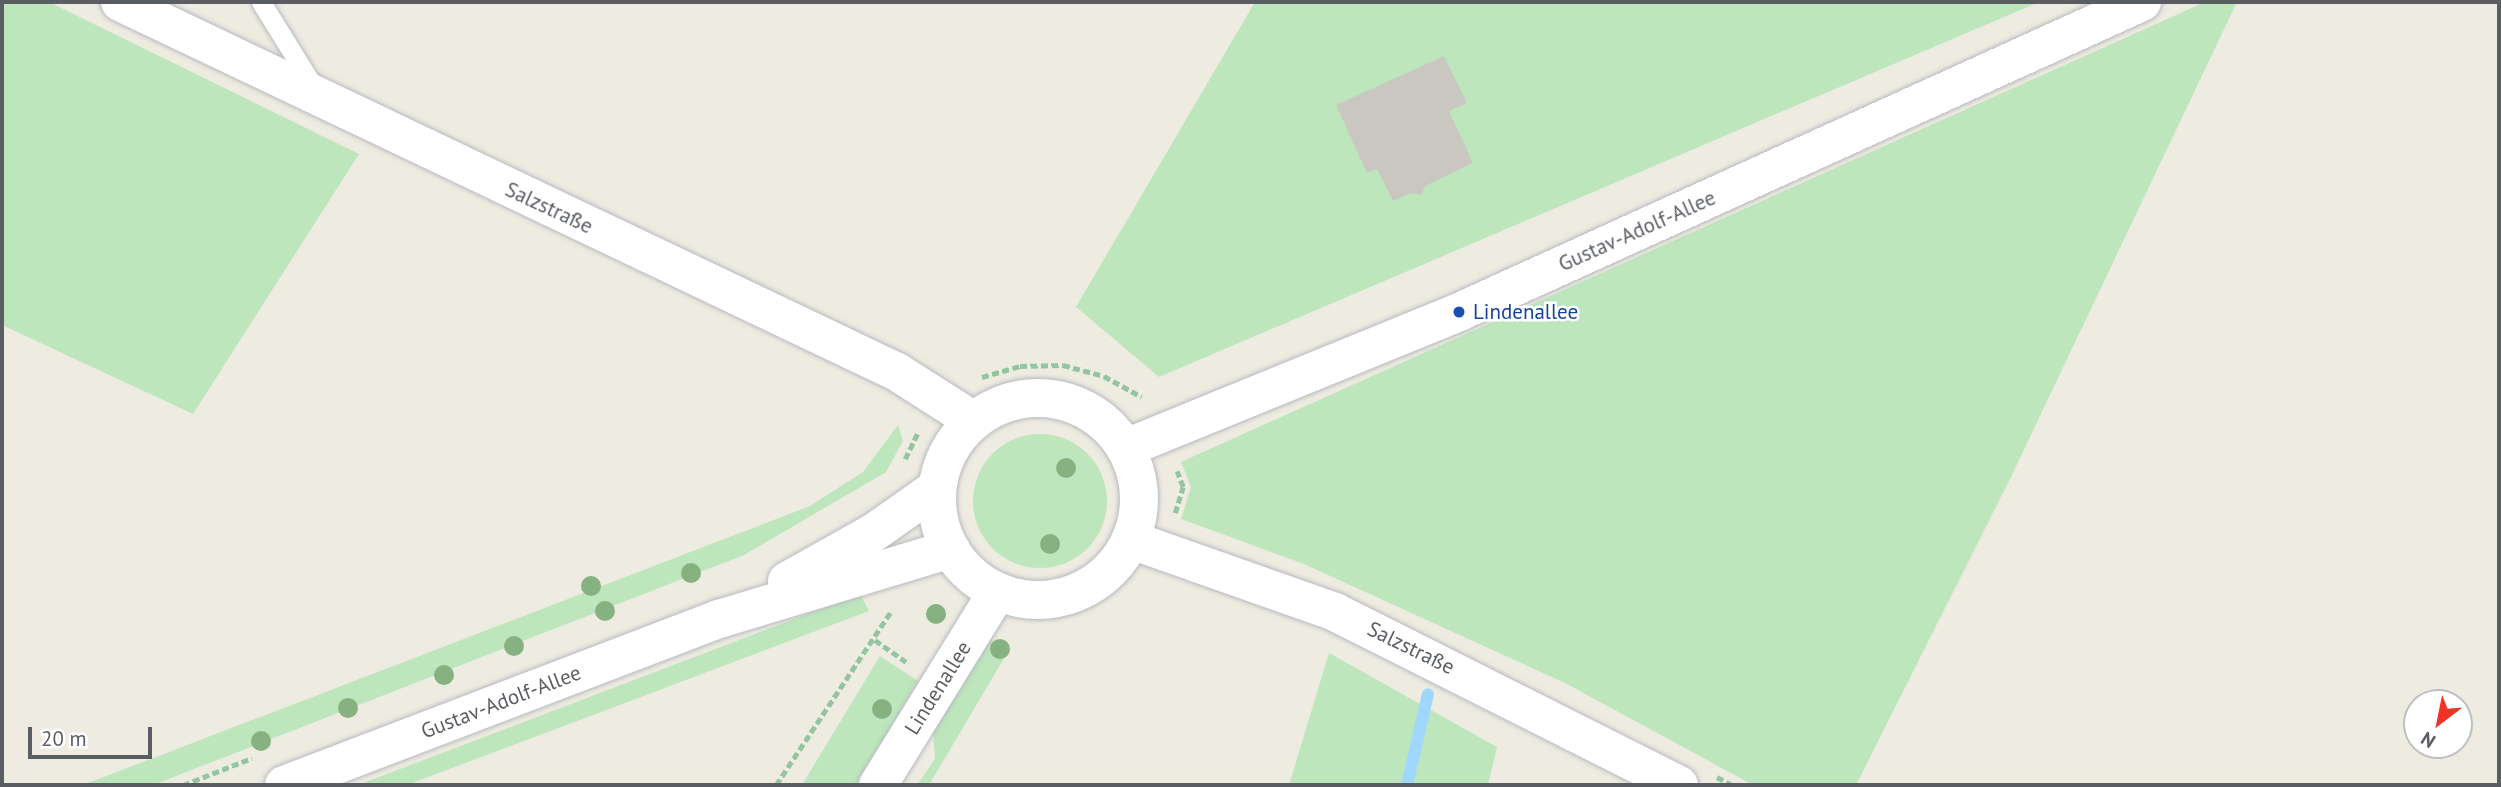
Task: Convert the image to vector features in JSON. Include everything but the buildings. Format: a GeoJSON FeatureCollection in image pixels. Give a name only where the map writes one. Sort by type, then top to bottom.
{"type":"FeatureCollection","features":[{"type":"Feature","properties":{"kind":"street","name":"Salzstraße"},"geometry":{"type":"LineString","coordinates":[[120,2],[323,102],[897,372],[959,410]]}},
{"type":"Feature","properties":{"kind":"street","name":"Gustav-Adolf-Allee"},"geometry":{"type":"LineString","coordinates":[[1126,448],[1459,312],[2142,2]]}},
{"type":"Feature","properties":{"kind":"street"},"geometry":{"type":"LineString","coordinates":[[1049,398],[1088,412],[1126,448],[1139,499],[1131,540],[1114,567],[1089,587],[1060,598],[1028,600],[998,592],[971,574],[951,550],[939,520],[937,488],[959,410],[1017,400],[1049,398]]}},
{"type":"Feature","properties":{"kind":"street","name":"Gustav-Adolf-Allee"},"geometry":{"type":"LineString","coordinates":[[719,619],[873,533],[937,488]]}},
{"type":"Feature","properties":{"kind":"street","name":"Salzstraße"},"geometry":{"type":"LineString","coordinates":[[1131,540],[1335,612],[1679,785]]}},
{"type":"Feature","properties":{"kind":"street","name":"Gustav-Adolf-Allee"},"geometry":{"type":"LineString","coordinates":[[284,785],[719,619],[951,550]]}},
{"type":"Feature","properties":{"kind":"street","name":"Lindenallee"},"geometry":{"type":"LineString","coordinates":[[878,785],[998,592]]}},
{"type":"Feature","properties":{"kind":"lane"},"geometry":{"type":"LineString","coordinates":[[261,2],[323,102]]}},
{"type":"Feature","properties":{"kind":"path"},"geometry":{"type":"LineString","coordinates":[[899,472],[917,433],[959,410],[980,378],[1010,369],[1063,365],[1104,376],[1140,397]]}},
{"type":"Feature","properties":{"kind":"path"},"geometry":{"type":"LineString","coordinates":[[1162,434],[1183,487],[1171,523]]}},
{"type":"Feature","properties":{"kind":"path"},"geometry":{"type":"LineString","coordinates":[[776,785],[834,692],[875,640]]}},
{"type":"Feature","properties":{"kind":"green space"},"geometry":{"type":"Polygon","coordinates":[[[2,2],[49,2],[359,154],[193,414],[2,325],[2,2]]]}},
{"type":"Feature","properties":{"kind":"green space"},"geometry":{"type":"Polygon","coordinates":[[[1255,2],[2039,2],[1159,377],[1076,307],[1255,2]]]}},
{"type":"Feature","properties":{"kind":"green space"},"geometry":{"type":"Polygon","coordinates":[[[2205,2],[2237,2],[2010,479],[1856,785],[1753,785],[1565,683],[1304,564],[1181,519],[1191,487],[1181,462],[2205,2]]]}},
{"type":"Feature","properties":{"kind":"green space"},"geometry":{"type":"Polygon","coordinates":[[[898,425],[903,441],[886,472],[744,555],[153,785],[83,785],[810,506],[863,472],[898,425]]]}},
{"type":"Feature","properties":{"kind":"green space"},"geometry":{"type":"Polygon","coordinates":[[[1040,434],[1066,439],[1088,453],[1102,475],[1107,501],[1102,527],[1088,549],[1066,563],[1040,568],[1014,563],[992,549],[978,527],[973,501],[978,475],[992,453],[1014,439],[1040,434]]]}},
{"type":"Feature","properties":{"kind":"green space"},"geometry":{"type":"Polygon","coordinates":[[[860,594],[869,611],[407,785],[358,785],[860,594]]]}},
{"type":"Feature","properties":{"kind":"green space"},"geometry":{"type":"Polygon","coordinates":[[[991,639],[1006,655],[929,785],[917,785],[935,759],[933,733],[991,639]]]}},
{"type":"Feature","properties":{"kind":"green space"},"geometry":{"type":"Polygon","coordinates":[[[1329,653],[1497,747],[1488,785],[1289,785],[1329,653]]]}},
{"type":"Feature","properties":{"kind":"green space"},"geometry":{"type":"Polygon","coordinates":[[[880,656],[918,681],[856,785],[802,785],[880,656]]]}},
{"type":"Feature","properties":{"kind":"waterway"},"geometry":{"type":"LineString","coordinates":[[1407,785],[1428,694]]}},
{"type":"Feature","properties":{"kind":"place","name":"Lindenallee"},"geometry":{"type":"Point","coordinates":[1459,312]}}]}
